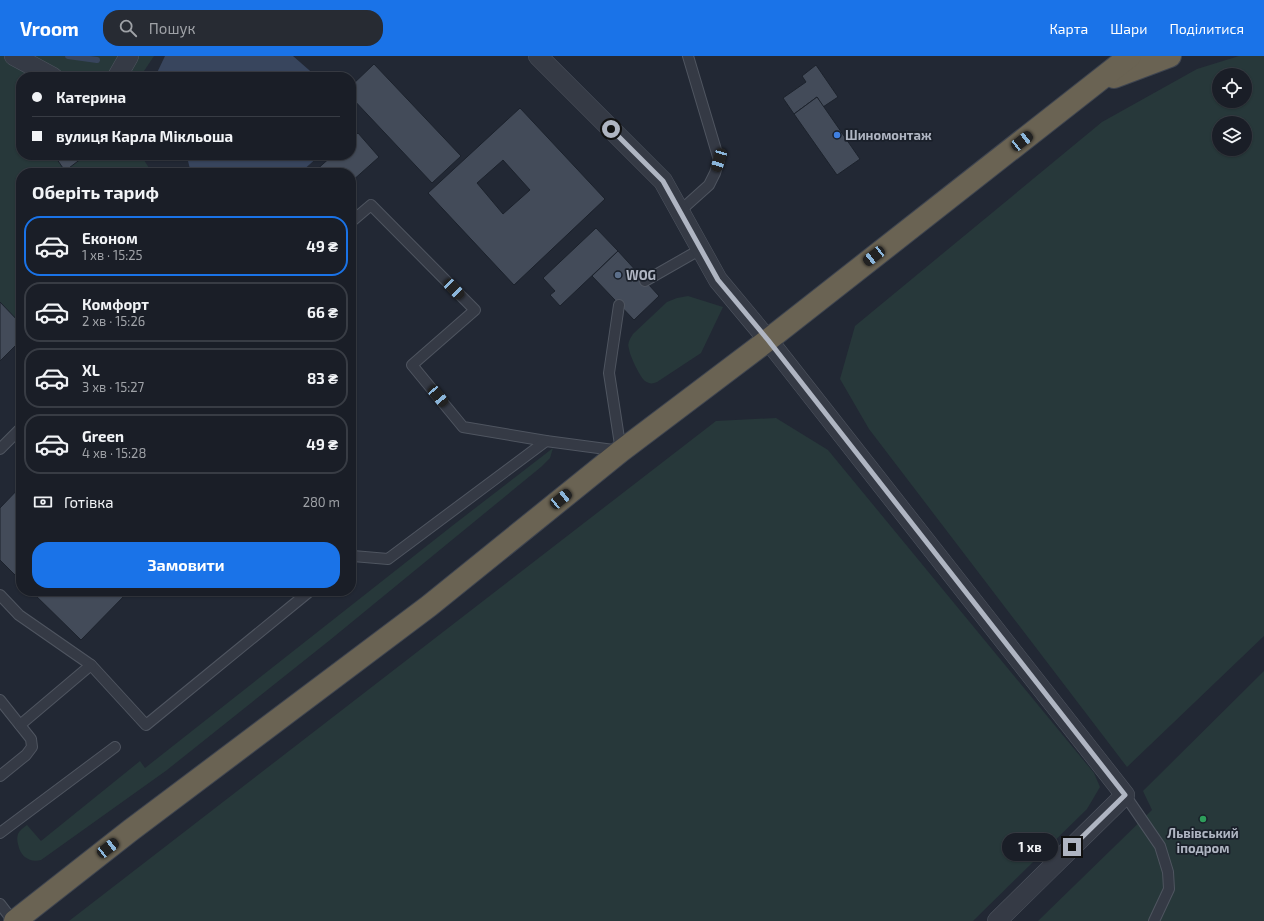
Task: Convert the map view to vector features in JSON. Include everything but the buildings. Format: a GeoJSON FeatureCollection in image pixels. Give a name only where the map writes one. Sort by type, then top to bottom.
{"type":"FeatureCollection","features":[{"type":"Feature","properties":{"kind":"highway"},"geometry":{"type":"LineString","coordinates":[[1096,83],[1112,56]]}},
{"type":"Feature","properties":{"kind":"highway"},"geometry":{"type":"LineString","coordinates":[[14,921],[131,830],[429,606],[621,451],[768,340],[1130,56]]}},
{"type":"Feature","properties":{"kind":"highway"},"geometry":{"type":"LineString","coordinates":[[1096,83],[1170,56]]}},
{"type":"Feature","properties":{"kind":"street"},"geometry":{"type":"LineString","coordinates":[[14,56],[44,72]]}},
{"type":"Feature","properties":{"kind":"street"},"geometry":{"type":"LineString","coordinates":[[120,72],[129,56]]}},
{"type":"Feature","properties":{"kind":"street"},"geometry":{"type":"LineString","coordinates":[[538,56],[663,181],[718,280],[768,340],[1125,795],[997,921]]}},
{"type":"Feature","properties":{"kind":"lane"},"geometry":{"type":"LineString","coordinates":[[680,211],[709,185],[719,160],[688,56]]}},
{"type":"Feature","properties":{"kind":"lane"},"geometry":{"type":"LineString","coordinates":[[356,218],[371,205],[475,310],[412,365],[464,427],[546,441],[621,451],[609,373],[619,304]]}},
{"type":"Feature","properties":{"kind":"lane"},"geometry":{"type":"LineString","coordinates":[[645,281],[701,249]]}},
{"type":"Feature","properties":{"kind":"lane"},"geometry":{"type":"LineString","coordinates":[[0,449],[16,433]]}},
{"type":"Feature","properties":{"kind":"lane"},"geometry":{"type":"LineString","coordinates":[[356,556],[388,559],[546,441]]}},
{"type":"Feature","properties":{"kind":"lane"},"geometry":{"type":"LineString","coordinates":[[0,595],[19,615],[91,665],[146,725],[304,596]]}},
{"type":"Feature","properties":{"kind":"lane"},"geometry":{"type":"LineString","coordinates":[[20,725],[91,665]]}},
{"type":"Feature","properties":{"kind":"lane"},"geometry":{"type":"LineString","coordinates":[[0,700],[31,739],[32,747],[26,755],[0,776]]}},
{"type":"Feature","properties":{"kind":"lane"},"geometry":{"type":"LineString","coordinates":[[0,833],[115,747]]}},
{"type":"Feature","properties":{"kind":"lane"},"geometry":{"type":"LineString","coordinates":[[1125,795],[1160,846],[1168,872],[1169,889],[1154,921]]}},
{"type":"Feature","properties":{"kind":"lane"},"geometry":{"type":"LineString","coordinates":[[0,904],[14,921]]}},
{"type":"Feature","properties":{"kind":"shaded area"},"geometry":{"type":"Polygon","coordinates":[[[0,56],[154,56],[143,72],[16,72],[16,160],[144,160],[149,168],[16,168],[16,319],[0,333],[0,56]]]}},
{"type":"Feature","properties":{"kind":"shaded area"},"geometry":{"type":"Polygon","coordinates":[[[1239,56],[1264,56],[1264,636],[1127,767],[869,429],[840,379],[855,326],[1102,122],[1197,69],[1239,56]]]}},
{"type":"Feature","properties":{"kind":"shaded area"},"geometry":{"type":"Polygon","coordinates":[[[688,296],[723,307],[701,353],[657,382],[648,383],[645,381],[633,361],[628,347],[630,339],[633,334],[667,302],[688,296]]]}},
{"type":"Feature","properties":{"kind":"shaded area"},"geometry":{"type":"Polygon","coordinates":[[[776,418],[828,450],[1094,773],[1100,787],[1087,809],[973,921],[69,921],[716,421],[776,418]]]}},
{"type":"Feature","properties":{"kind":"shaded area"},"geometry":{"type":"Polygon","coordinates":[[[553,448],[550,458],[541,467],[330,640],[167,770],[41,860],[37,861],[29,859],[23,855],[19,848],[17,838],[19,832],[27,825],[41,841],[140,761],[145,768],[553,448]]]}},
{"type":"Feature","properties":{"kind":"shaded area","name":"Львівський іподром"},"geometry":{"type":"Polygon","coordinates":[[[1264,671],[1264,921],[1038,921],[1152,810],[1143,791],[1264,671]]]}},
{"type":"Feature","properties":{"kind":"water"},"geometry":{"type":"Polygon","coordinates":[[[165,56],[293,56],[311,72],[157,72],[165,56]]]}},
{"type":"Feature","properties":{"kind":"water"},"geometry":{"type":"Polygon","coordinates":[[[187,160],[314,160],[306,168],[190,168],[187,160]]]}},
{"type":"Feature","properties":{"kind":"waterway"},"geometry":{"type":"LineString","coordinates":[[68,56],[97,60]]}},
{"type":"Feature","properties":{"kind":"place","name":"Шиномонтаж"},"geometry":{"type":"Point","coordinates":[837,135]}},
{"type":"Feature","properties":{"kind":"place","name":"WOG"},"geometry":{"type":"Point","coordinates":[618,275]}},
{"type":"Feature","properties":{"kind":"place","name":"Львівський іподром"},"geometry":{"type":"Point","coordinates":[1203,819]}},
{"type":"Feature","properties":{"kind":"route"},"geometry":{"type":"LineString","coordinates":[[611,129],[663,181],[718,280],[768,340],[1125,795],[1072,847]]}}]}
